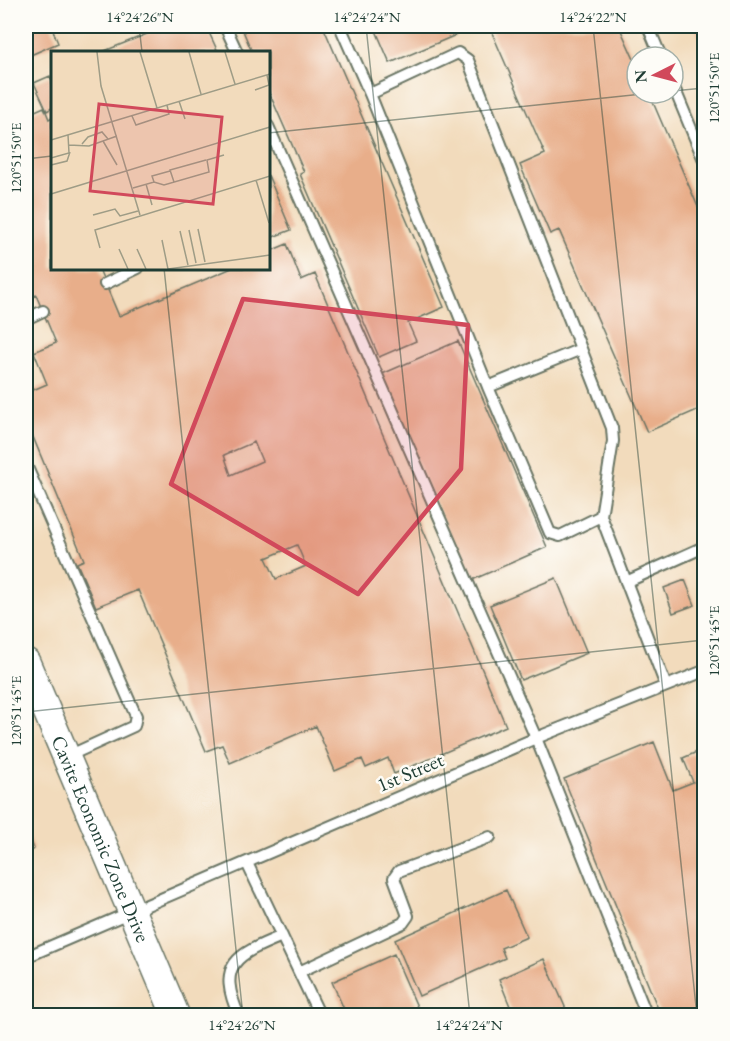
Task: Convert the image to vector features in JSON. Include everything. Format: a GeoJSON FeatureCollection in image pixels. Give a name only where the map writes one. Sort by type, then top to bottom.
{"type":"FeatureCollection","features":[{"type":"Feature","properties":{"kind":"street","name":"Cavite Economic Zone Drive"},"geometry":{"type":"LineString","coordinates":[[26,662],[176,1016]]}},
{"type":"Feature","properties":{"kind":"lane"},"geometry":{"type":"LineString","coordinates":[[225,26],[237,51]]}},
{"type":"Feature","properties":{"kind":"lane"},"geometry":{"type":"LineString","coordinates":[[340,26],[550,533],[560,536],[601,516]]}},
{"type":"Feature","properties":{"kind":"lane"},"geometry":{"type":"LineString","coordinates":[[648,26],[656,45]]}},
{"type":"Feature","properties":{"kind":"lane"},"geometry":{"type":"LineString","coordinates":[[370,94],[458,53],[468,60],[612,428],[613,441],[601,516],[666,687]]}},
{"type":"Feature","properties":{"kind":"lane"},"geometry":{"type":"LineString","coordinates":[[682,105],[705,160]]}},
{"type":"Feature","properties":{"kind":"lane"},"geometry":{"type":"LineString","coordinates":[[270,131],[536,738],[646,1016]]}},
{"type":"Feature","properties":{"kind":"lane"},"geometry":{"type":"LineString","coordinates":[[105,284],[134,270]]}},
{"type":"Feature","properties":{"kind":"lane"},"geometry":{"type":"LineString","coordinates":[[26,319],[42,311]]}},
{"type":"Feature","properties":{"kind":"lane"},"geometry":{"type":"LineString","coordinates":[[488,387],[581,349]]}},
{"type":"Feature","properties":{"kind":"lane"},"geometry":{"type":"LineString","coordinates":[[26,465],[136,716],[134,726],[66,757]]}},
{"type":"Feature","properties":{"kind":"lane"},"geometry":{"type":"LineString","coordinates":[[626,582],[705,547]]}},
{"type":"Feature","properties":{"kind":"lane","name":"1st Street"},"geometry":{"type":"LineString","coordinates":[[26,957],[536,738],[705,671]]}},
{"type":"Feature","properties":{"kind":"lane"},"geometry":{"type":"LineString","coordinates":[[299,972],[403,923],[408,916],[394,878],[399,871],[490,837]]}},
{"type":"Feature","properties":{"kind":"lane"},"geometry":{"type":"LineString","coordinates":[[247,863],[320,1016]]}},
{"type":"Feature","properties":{"kind":"lane"},"geometry":{"type":"LineString","coordinates":[[239,1016],[228,984],[235,963],[254,947],[282,936]]}},
{"type":"Feature","properties":{"kind":"highlighted area"},"geometry":{"type":"Polygon","coordinates":[[[243,299],[468,325],[461,469],[358,594],[171,484],[243,299]]]}},
{"type":"Feature","properties":{"kind":"building"},"geometry":{"type":"Polygon","coordinates":[[[26,26],[51,26],[58,43],[26,57],[26,26]]]}},
{"type":"Feature","properties":{"kind":"building"},"geometry":{"type":"Polygon","coordinates":[[[167,26],[206,26],[218,51],[104,51],[167,26]]]}},
{"type":"Feature","properties":{"kind":"building"},"geometry":{"type":"Polygon","coordinates":[[[241,26],[323,26],[444,307],[408,323],[416,341],[379,357],[300,174],[304,172],[270,95],[270,51],[252,51],[241,26]]]}},
{"type":"Feature","properties":{"kind":"building"},"geometry":{"type":"Polygon","coordinates":[[[374,26],[452,26],[456,35],[390,63],[374,26]]]}},
{"type":"Feature","properties":{"kind":"building"},"geometry":{"type":"Polygon","coordinates":[[[489,26],[619,26],[628,45],[625,45],[625,105],[654,105],[704,221],[704,407],[647,432],[559,230],[550,234],[520,165],[545,154],[489,26]]]}},
{"type":"Feature","properties":{"kind":"building"},"geometry":{"type":"Polygon","coordinates":[[[695,26],[704,26],[704,47],[695,26]]]}},
{"type":"Feature","properties":{"kind":"building"},"geometry":{"type":"Polygon","coordinates":[[[50,76],[51,109],[47,111],[34,83],[50,76]]]}},
{"type":"Feature","properties":{"kind":"building"},"geometry":{"type":"Polygon","coordinates":[[[44,107],[49,119],[51,118],[51,270],[99,270],[119,316],[227,270],[270,270],[270,251],[287,244],[301,280],[315,274],[506,726],[394,774],[388,758],[366,768],[362,759],[335,771],[316,726],[230,763],[222,745],[206,751],[138,590],[96,607],[77,563],[84,560],[26,420],[26,393],[47,384],[34,352],[56,343],[36,295],[26,300],[26,115],[44,107]],[[254,442],[224,455],[231,475],[262,461],[254,442]],[[297,545],[266,558],[276,579],[306,566],[297,545]]]}},
{"type":"Feature","properties":{"kind":"building"},"geometry":{"type":"Polygon","coordinates":[[[270,180],[291,230],[270,238],[270,180]]]}},
{"type":"Feature","properties":{"kind":"building"},"geometry":{"type":"Polygon","coordinates":[[[458,341],[547,547],[470,581],[380,375],[458,341]]]}},
{"type":"Feature","properties":{"kind":"building"},"geometry":{"type":"Polygon","coordinates":[[[556,578],[587,653],[521,680],[490,605],[556,578]]]}},
{"type":"Feature","properties":{"kind":"building"},"geometry":{"type":"Polygon","coordinates":[[[685,580],[695,605],[673,613],[664,588],[685,580]]]}},
{"type":"Feature","properties":{"kind":"building"},"geometry":{"type":"Polygon","coordinates":[[[654,742],[673,790],[693,782],[683,758],[704,749],[704,1016],[661,1016],[564,779],[654,742]]]}},
{"type":"Feature","properties":{"kind":"building"},"geometry":{"type":"Polygon","coordinates":[[[26,829],[34,849],[26,853],[26,829]]]}},
{"type":"Feature","properties":{"kind":"building"},"geometry":{"type":"Polygon","coordinates":[[[506,890],[527,937],[501,948],[505,958],[419,996],[395,940],[506,890]]]}},
{"type":"Feature","properties":{"kind":"building"},"geometry":{"type":"Polygon","coordinates":[[[394,954],[418,1009],[404,1016],[347,1016],[332,982],[394,954]]]}},
{"type":"Feature","properties":{"kind":"building"},"geometry":{"type":"Polygon","coordinates":[[[544,959],[569,1016],[514,1016],[499,979],[544,959]]]}}]}
